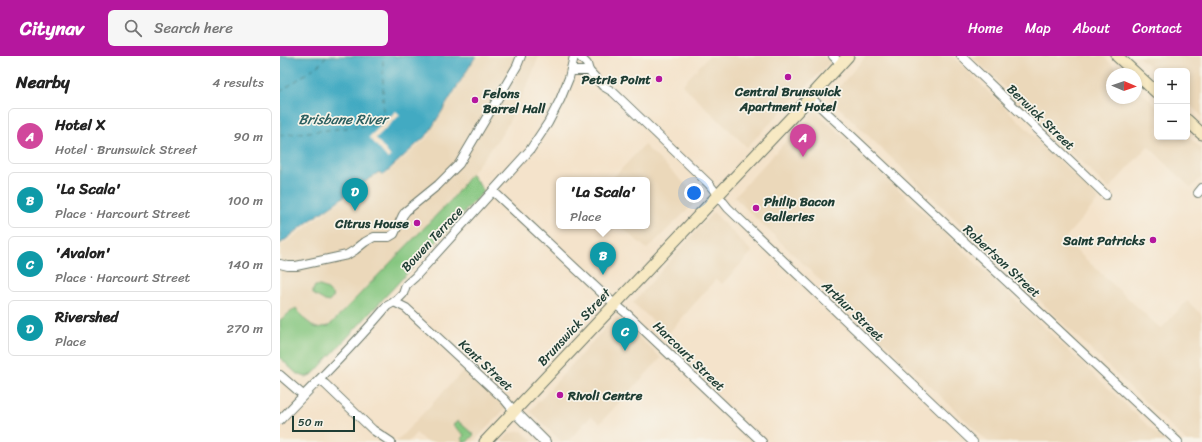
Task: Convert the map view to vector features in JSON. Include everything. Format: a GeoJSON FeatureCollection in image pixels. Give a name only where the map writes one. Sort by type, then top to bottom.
{"type":"FeatureCollection","features":[{"type":"Feature","properties":{"kind":"main road"},"geometry":{"type":"LineString","coordinates":[[1118,56],[1154,90]]}},
{"type":"Feature","properties":{"kind":"main road","name":"Brunswick Street"},"geometry":{"type":"LineString","coordinates":[[485,442],[810,97],[840,58]]}},
{"type":"Feature","properties":{"kind":"main road"},"geometry":{"type":"LineString","coordinates":[[1190,123],[1202,134]]}},
{"type":"Feature","properties":{"kind":"street"},"geometry":{"type":"LineString","coordinates":[[280,264],[296,266],[347,255],[374,237],[389,237],[394,234],[406,211],[438,185],[459,164],[517,66],[521,56]]}},
{"type":"Feature","properties":{"kind":"street","name":"Bowen Terrace"},"geometry":{"type":"LineString","coordinates":[[280,420],[387,306],[403,294],[407,284],[530,150],[548,123],[560,100],[571,71],[574,56]]}},
{"type":"Feature","properties":{"kind":"street","name":"Arthur Street"},"geometry":{"type":"LineString","coordinates":[[579,56],[587,64],[590,72],[698,173],[728,208],[973,442]]}},
{"type":"Feature","properties":{"kind":"street","name":"Berwick Street"},"geometry":{"type":"LineString","coordinates":[[961,56],[1106,195]]}},
{"type":"Feature","properties":{"kind":"street"},"geometry":{"type":"LineString","coordinates":[[571,71],[581,70],[590,72]]}},
{"type":"Feature","properties":{"kind":"street","name":"Robertson Street"},"geometry":{"type":"LineString","coordinates":[[810,97],[1178,442]]}},
{"type":"Feature","properties":{"kind":"street","name":"Harcourt Street"},"geometry":{"type":"LineString","coordinates":[[493,191],[604,295],[626,313],[762,442]]}},
{"type":"Feature","properties":{"kind":"street"},"geometry":{"type":"LineString","coordinates":[[403,294],[406,308]]}},
{"type":"Feature","properties":{"kind":"street","name":"Kent Street"},"geometry":{"type":"LineString","coordinates":[[394,302],[406,308],[505,400],[545,442]]}},
{"type":"Feature","properties":{"kind":"street"},"geometry":{"type":"LineString","coordinates":[[280,375],[303,395]]}},
{"type":"Feature","properties":{"kind":"street"},"geometry":{"type":"LineString","coordinates":[[319,380],[373,430],[391,442]]}},
{"type":"Feature","properties":{"kind":"shaded area"},"geometry":{"type":"Polygon","coordinates":[[[476,56],[539,56],[528,84],[503,133],[452,198],[329,326],[316,328],[304,319],[280,320],[280,247],[379,172],[384,176],[430,135],[437,112],[452,98],[476,56]]]}},
{"type":"Feature","properties":{"kind":"shaded area"},"geometry":{"type":"Polygon","coordinates":[[[709,56],[823,56],[830,62],[747,147],[682,85],[709,56]]]}},
{"type":"Feature","properties":{"kind":"shaded area"},"geometry":{"type":"Polygon","coordinates":[[[866,56],[952,56],[1099,199],[1064,239],[1161,329],[1187,301],[1202,315],[1202,442],[1187,442],[830,99],[830,97],[866,56]]]}},
{"type":"Feature","properties":{"kind":"shaded area"},"geometry":{"type":"Polygon","coordinates":[[[972,56],[1103,56],[1116,68],[1106,68],[1106,104],[1142,104],[1142,93],[1154,104],[1154,140],[1190,140],[1190,138],[1202,149],[1202,176],[1191,188],[1148,146],[1109,189],[972,56]]]}},
{"type":"Feature","properties":{"kind":"shaded area"},"geometry":{"type":"Polygon","coordinates":[[[1138,56],[1202,56],[1202,116],[1190,105],[1190,68],[1154,68],[1154,71],[1138,56]]]}},
{"type":"Feature","properties":{"kind":"shaded area"},"geometry":{"type":"Polygon","coordinates":[[[815,110],[1165,442],[988,442],[734,197],[815,110]]]}},
{"type":"Feature","properties":{"kind":"shaded area"},"geometry":{"type":"Polygon","coordinates":[[[644,145],[700,198],[647,249],[624,229],[650,229],[650,177],[614,177],[644,145]]]}},
{"type":"Feature","properties":{"kind":"shaded area"},"geometry":{"type":"Polygon","coordinates":[[[713,212],[752,252],[722,284],[716,279],[668,334],[633,303],[713,212]]]}},
{"type":"Feature","properties":{"kind":"shaded area"},"geometry":{"type":"Polygon","coordinates":[[[616,316],[661,358],[600,423],[591,416],[567,442],[562,442],[530,411],[616,316]]]}},
{"type":"Feature","properties":{"kind":"shaded area"},"geometry":{"type":"Polygon","coordinates":[[[465,369],[507,407],[473,442],[426,442],[416,433],[408,442],[396,442],[465,369]]]}},
{"type":"Feature","properties":{"kind":"shaded area"},"geometry":{"type":"Polygon","coordinates":[[[522,431],[534,442],[501,442],[510,433],[522,431]]]}},
{"type":"Feature","properties":{"kind":"green space"},"geometry":{"type":"Polygon","coordinates":[[[471,174],[484,191],[313,374],[306,377],[297,374],[280,358],[280,320],[296,308],[304,319],[316,328],[329,326],[452,199],[471,174]]]}},
{"type":"Feature","properties":{"kind":"green space"},"geometry":{"type":"Polygon","coordinates":[[[315,286],[323,287],[334,296],[329,302],[325,301],[313,294],[315,286]]]}},
{"type":"Feature","properties":{"kind":"green space"},"geometry":{"type":"Polygon","coordinates":[[[458,421],[474,435],[467,442],[464,442],[461,439],[464,435],[453,425],[458,421]]]}},
{"type":"Feature","properties":{"kind":"water","name":"Brisbane River"},"geometry":{"type":"Polygon","coordinates":[[[280,56],[476,56],[428,134],[383,175],[379,172],[308,222],[280,244],[280,56]]]}},
{"type":"Feature","properties":{"kind":"pier"},"geometry":{"type":"Polygon","coordinates":[[[396,111],[400,115],[376,138],[391,157],[388,159],[369,137],[396,111]]]}},
{"type":"Feature","properties":{"kind":"ferry route"},"geometry":{"type":"LineString","coordinates":[[280,92],[321,63],[326,56]]}},
{"type":"Feature","properties":{"kind":"ferry route"},"geometry":{"type":"LineString","coordinates":[[280,135],[383,124],[383,56]]}},
{"type":"Feature","properties":{"kind":"place","name":"Central Brunswick Apartment Hotel"},"geometry":{"type":"Point","coordinates":[788,77]}},
{"type":"Feature","properties":{"kind":"place","name":"Petrie Point"},"geometry":{"type":"Point","coordinates":[659,79]}},
{"type":"Feature","properties":{"kind":"place","name":"Felons Barrel Hall"},"geometry":{"type":"Point","coordinates":[475,100]}},
{"type":"Feature","properties":{"kind":"place","name":"Hotel X"},"geometry":{"type":"Point","coordinates":[803,157]}},
{"type":"Feature","properties":{"kind":"place","name":"Philip Bacon Galleries"},"geometry":{"type":"Point","coordinates":[756,208]}},
{"type":"Feature","properties":{"kind":"place","name":"Rivershed"},"geometry":{"type":"Point","coordinates":[355,211]}},
{"type":"Feature","properties":{"kind":"place","name":"Citrus House"},"geometry":{"type":"Point","coordinates":[417,223]}},
{"type":"Feature","properties":{"kind":"place","name":"Saint Patricks"},"geometry":{"type":"Point","coordinates":[1153,240]}},
{"type":"Feature","properties":{"kind":"place","name":"'La Scala'"},"geometry":{"type":"Point","coordinates":[603,275]}},
{"type":"Feature","properties":{"kind":"place","name":"'Avalon'"},"geometry":{"type":"Point","coordinates":[625,351]}},
{"type":"Feature","properties":{"kind":"place","name":"Rivoli Centre"},"geometry":{"type":"Point","coordinates":[560,395]}}]}
